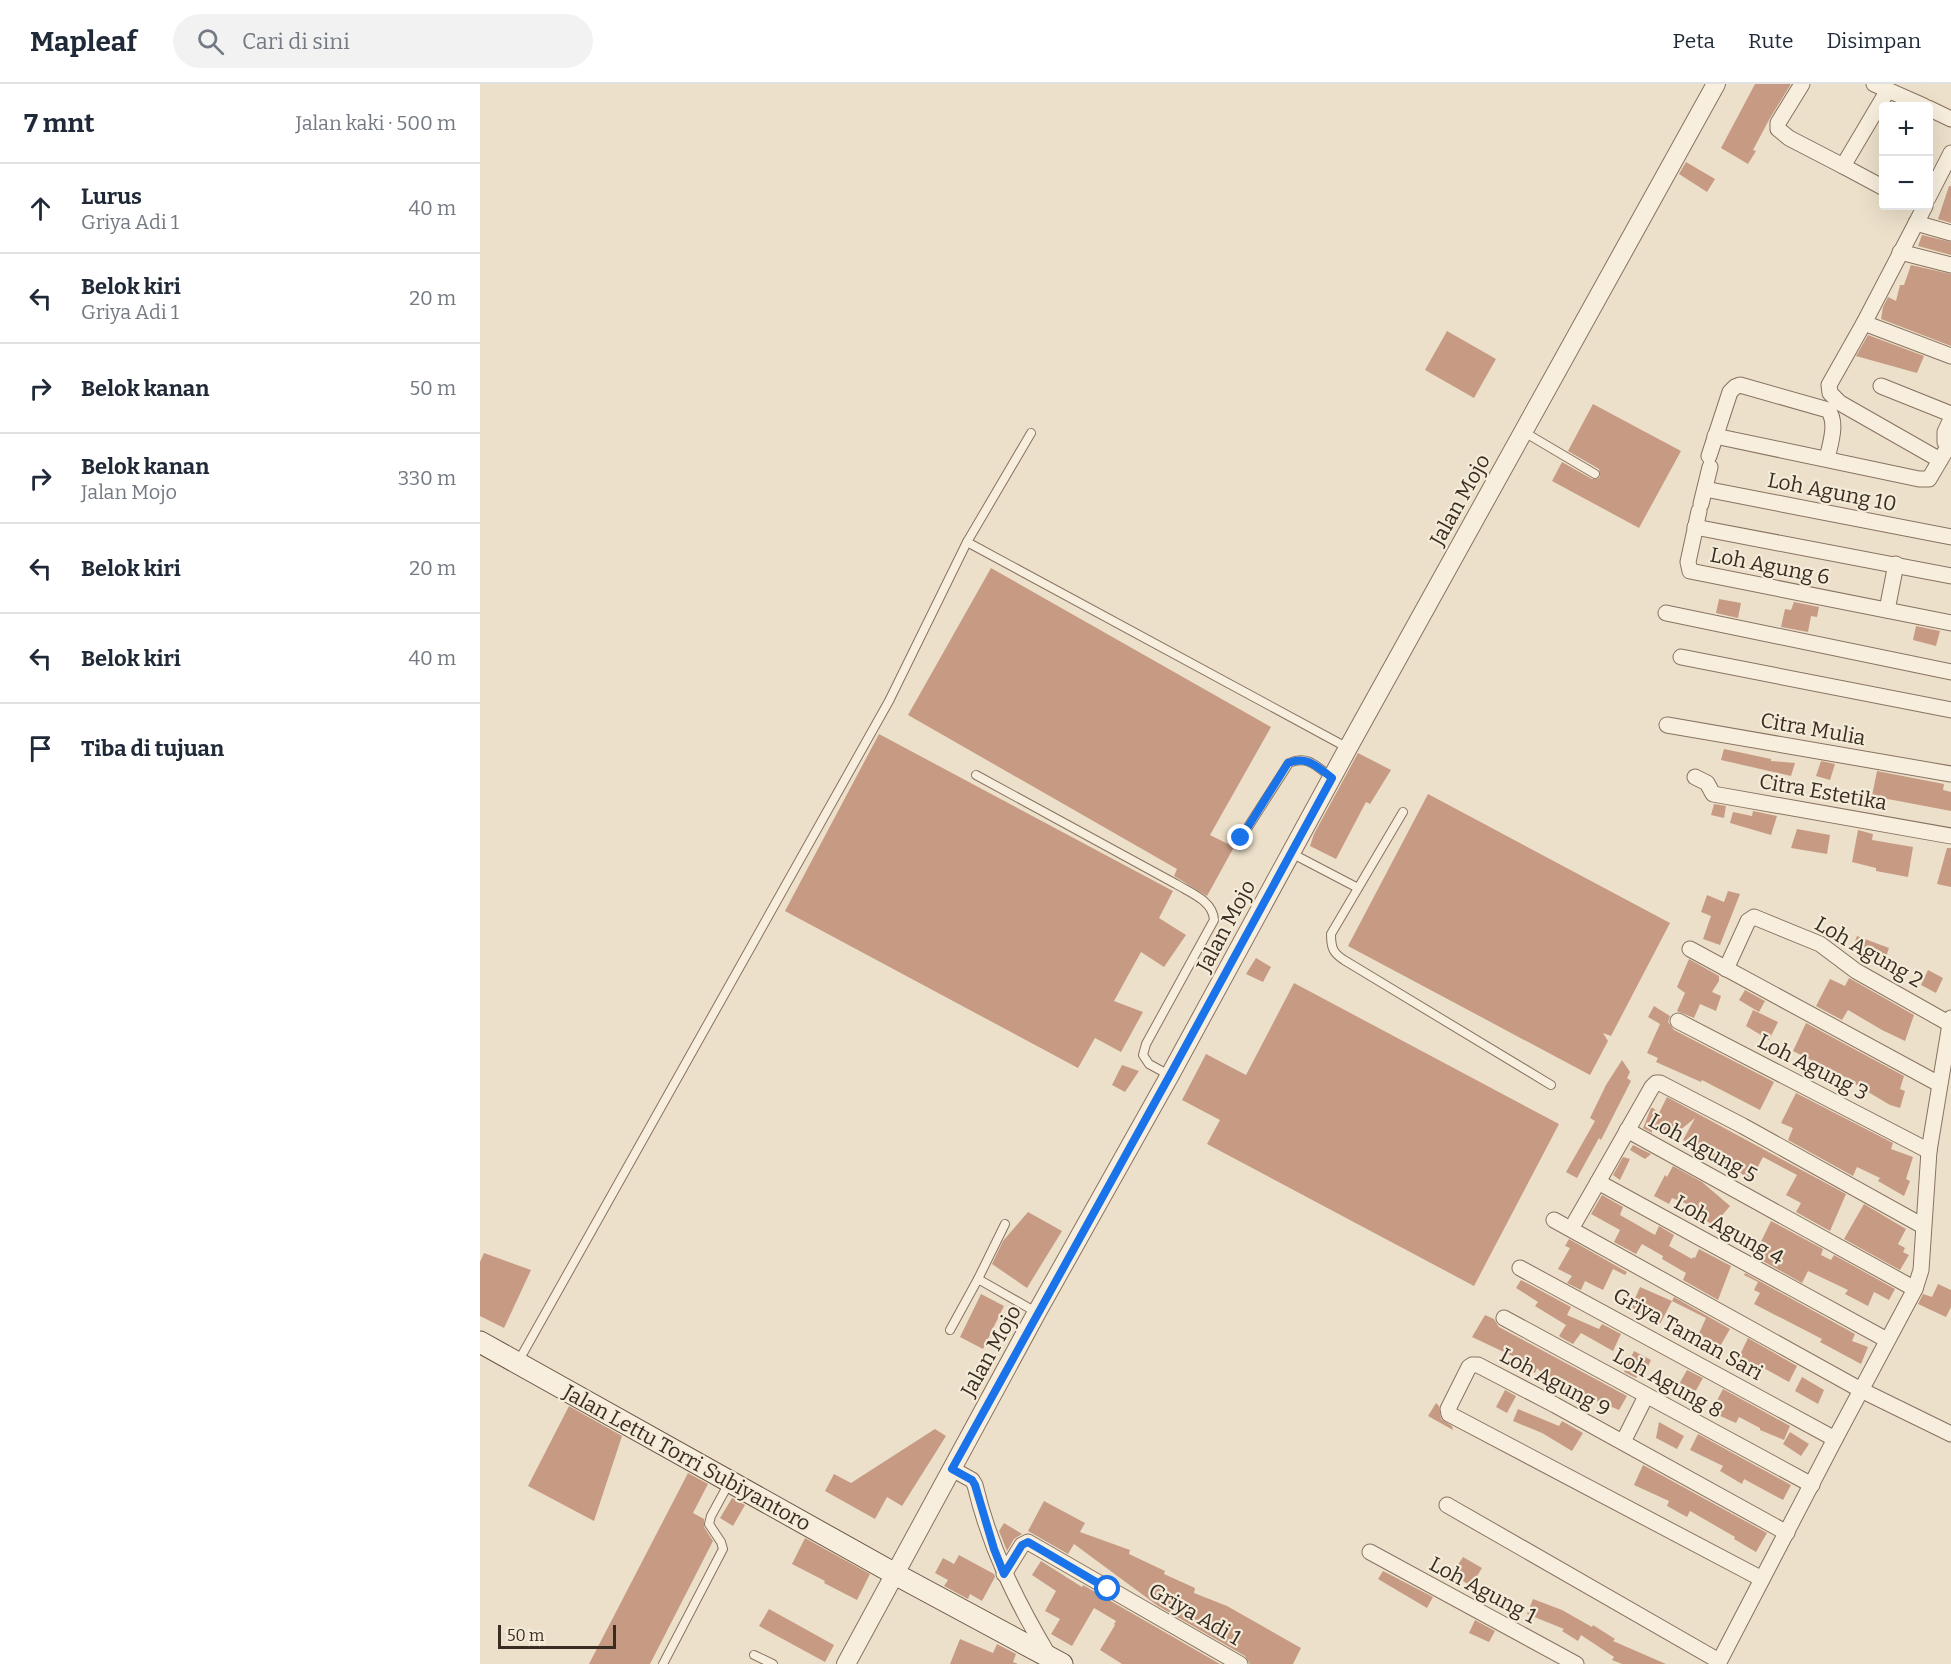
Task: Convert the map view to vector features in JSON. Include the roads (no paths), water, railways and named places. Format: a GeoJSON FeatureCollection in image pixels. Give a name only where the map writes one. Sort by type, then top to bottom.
{"type":"FeatureCollection","features":[{"type":"Feature","properties":{"kind":"main road","name":"Jalan Lettu Torri Subiyantoro"},"geometry":{"type":"LineString","coordinates":[[480,1342],[895,1574],[1056,1661]]}},
{"type":"Feature","properties":{"kind":"street","name":"Jalan Mojo"},"geometry":{"type":"LineString","coordinates":[[846,1664],[895,1574],[959,1473],[1037,1312],[1716,84]]}},
{"type":"Feature","properties":{"kind":"street"},"geometry":{"type":"LineString","coordinates":[[1802,84],[1778,123],[1778,129],[1789,138],[1879,185]]}},
{"type":"Feature","properties":{"kind":"street"},"geometry":{"type":"LineString","coordinates":[[1843,166],[1881,87],[1915,102]]}},
{"type":"Feature","properties":{"kind":"street"},"geometry":{"type":"LineString","coordinates":[[1933,110],[1951,118]]}},
{"type":"Feature","properties":{"kind":"street"},"geometry":{"type":"LineString","coordinates":[[1933,186],[1951,153]]}},
{"type":"Feature","properties":{"kind":"street"},"geometry":{"type":"LineString","coordinates":[[1920,210],[1864,323],[1831,380],[1830,393],[1840,403],[1940,460]]}},
{"type":"Feature","properties":{"kind":"street"},"geometry":{"type":"LineString","coordinates":[[1923,210],[1951,233]]}},
{"type":"Feature","properties":{"kind":"street"},"geometry":{"type":"LineString","coordinates":[[1900,252],[1951,265]]}},
{"type":"Feature","properties":{"kind":"street"},"geometry":{"type":"LineString","coordinates":[[1864,323],[1951,356]]}},
{"type":"Feature","properties":{"kind":"street","name":"Loh Agung 6"},"geometry":{"type":"LineString","coordinates":[[1827,459],[1833,425],[1833,416],[1828,410],[1740,386],[1734,387],[1715,436],[1688,562],[1690,571],[1951,622]]}},
{"type":"Feature","properties":{"kind":"street"},"geometry":{"type":"LineString","coordinates":[[1881,386],[1951,414]]}},
{"type":"Feature","properties":{"kind":"street"},"geometry":{"type":"LineString","coordinates":[[1715,436],[1919,479],[1929,479],[1950,446],[1945,442],[1945,432],[1951,419]]}},
{"type":"Feature","properties":{"kind":"street","name":"Loh Agung 10"},"geometry":{"type":"LineString","coordinates":[[1702,501],[1951,537]]}},
{"type":"Feature","properties":{"kind":"street","name":"Loh Agung 6"},"geometry":{"type":"LineString","coordinates":[[1695,527],[1951,576]]}},
{"type":"Feature","properties":{"kind":"street"},"geometry":{"type":"LineString","coordinates":[[1887,610],[1896,564]]}},
{"type":"Feature","properties":{"kind":"street"},"geometry":{"type":"LineString","coordinates":[[1666,613],[1951,672]]}},
{"type":"Feature","properties":{"kind":"street"},"geometry":{"type":"LineString","coordinates":[[1681,657],[1951,710]]}},
{"type":"Feature","properties":{"kind":"street","name":"Citra Mulia"},"geometry":{"type":"LineString","coordinates":[[1667,724],[1951,774]]}},
{"type":"Feature","properties":{"kind":"street","name":"Citra Estetika"},"geometry":{"type":"LineString","coordinates":[[1695,777],[1707,783],[1713,794],[1951,836]]}},
{"type":"Feature","properties":{"kind":"street","name":"Loh Agung 2"},"geometry":{"type":"LineString","coordinates":[[1726,969],[1748,921],[1754,917],[1820,944],[1856,971],[1951,1021]]}},
{"type":"Feature","properties":{"kind":"street"},"geometry":{"type":"LineString","coordinates":[[1690,948],[1939,1084]]}},
{"type":"Feature","properties":{"kind":"street","name":"Loh Agung 3"},"geometry":{"type":"LineString","coordinates":[[1678,1021],[1929,1151]]}},
{"type":"Feature","properties":{"kind":"street"},"geometry":{"type":"LineString","coordinates":[[1448,1505],[1719,1663],[1915,1289],[1921,1270],[1929,1151],[1951,1021]]}},
{"type":"Feature","properties":{"kind":"street","name":"Loh Agung 5"},"geometry":{"type":"LineString","coordinates":[[1915,1289],[1627,1130],[1652,1087],[1660,1083],[1743,1126],[1923,1226]]}},
{"type":"Feature","properties":{"kind":"street"},"geometry":{"type":"LineString","coordinates":[[1571,1229],[1627,1130]]}},
{"type":"Feature","properties":{"kind":"street","name":"Loh Agung 4"},"geometry":{"type":"LineString","coordinates":[[1598,1182],[1887,1340]]}},
{"type":"Feature","properties":{"kind":"street"},"geometry":{"type":"LineString","coordinates":[[1554,1220],[1861,1390],[1951,1434]]}},
{"type":"Feature","properties":{"kind":"street","name":"Griya Taman Sari"},"geometry":{"type":"LineString","coordinates":[[1520,1268],[1835,1439]]}},
{"type":"Feature","properties":{"kind":"street","name":"Loh Agung 8"},"geometry":{"type":"LineString","coordinates":[[1504,1318],[1812,1485]]}},
{"type":"Feature","properties":{"kind":"street","name":"Loh Agung 9"},"geometry":{"type":"LineString","coordinates":[[1762,1579],[1449,1414],[1448,1410],[1469,1367],[1474,1364],[1623,1442],[1787,1533]]}},
{"type":"Feature","properties":{"kind":"street"},"geometry":{"type":"LineString","coordinates":[[1623,1442],[1646,1396]]}},
{"type":"Feature","properties":{"kind":"street"},"geometry":{"type":"LineString","coordinates":[[959,1473],[975,1485],[1004,1574],[1024,1614],[1056,1661]]}},
{"type":"Feature","properties":{"kind":"street","name":"Griya Adi 1"},"geometry":{"type":"LineString","coordinates":[[1004,1574],[1022,1545],[1028,1542],[1240,1664]]}},
{"type":"Feature","properties":{"kind":"street","name":"Loh Agung 1"},"geometry":{"type":"LineString","coordinates":[[1370,1552],[1576,1664]]}},
{"type":"Feature","properties":{"kind":"lane"},"geometry":{"type":"LineString","coordinates":[[1524,432],[1595,474]]}},
{"type":"Feature","properties":{"kind":"lane"},"geometry":{"type":"LineString","coordinates":[[517,1363],[889,701],[967,542],[1031,433]]}},
{"type":"Feature","properties":{"kind":"lane"},"geometry":{"type":"LineString","coordinates":[[967,542],[1348,748]]}},
{"type":"Feature","properties":{"kind":"lane"},"geometry":{"type":"LineString","coordinates":[[1241,838],[1288,763],[1298,759],[1307,760],[1332,778]]}},
{"type":"Feature","properties":{"kind":"lane"},"geometry":{"type":"LineString","coordinates":[[976,775],[1176,884],[1205,902],[1214,911],[1214,920],[1146,1044],[1143,1055],[1149,1064],[1170,1075]]}},
{"type":"Feature","properties":{"kind":"lane"},"geometry":{"type":"LineString","coordinates":[[1403,812],[1331,934],[1332,948],[1336,955],[1551,1085]]}},
{"type":"Feature","properties":{"kind":"lane"},"geometry":{"type":"LineString","coordinates":[[1291,854],[1358,888]]}},
{"type":"Feature","properties":{"kind":"lane"},"geometry":{"type":"LineString","coordinates":[[950,1330],[978,1280],[1005,1224]]}},
{"type":"Feature","properties":{"kind":"lane"},"geometry":{"type":"LineString","coordinates":[[978,1280],[1037,1312]]}},
{"type":"Feature","properties":{"kind":"lane"},"geometry":{"type":"LineString","coordinates":[[663,1664],[723,1549],[721,1542],[708,1524],[729,1482]]}},
{"type":"Feature","properties":{"kind":"lane"},"geometry":{"type":"LineString","coordinates":[[754,1655],[773,1664]]}}]}
